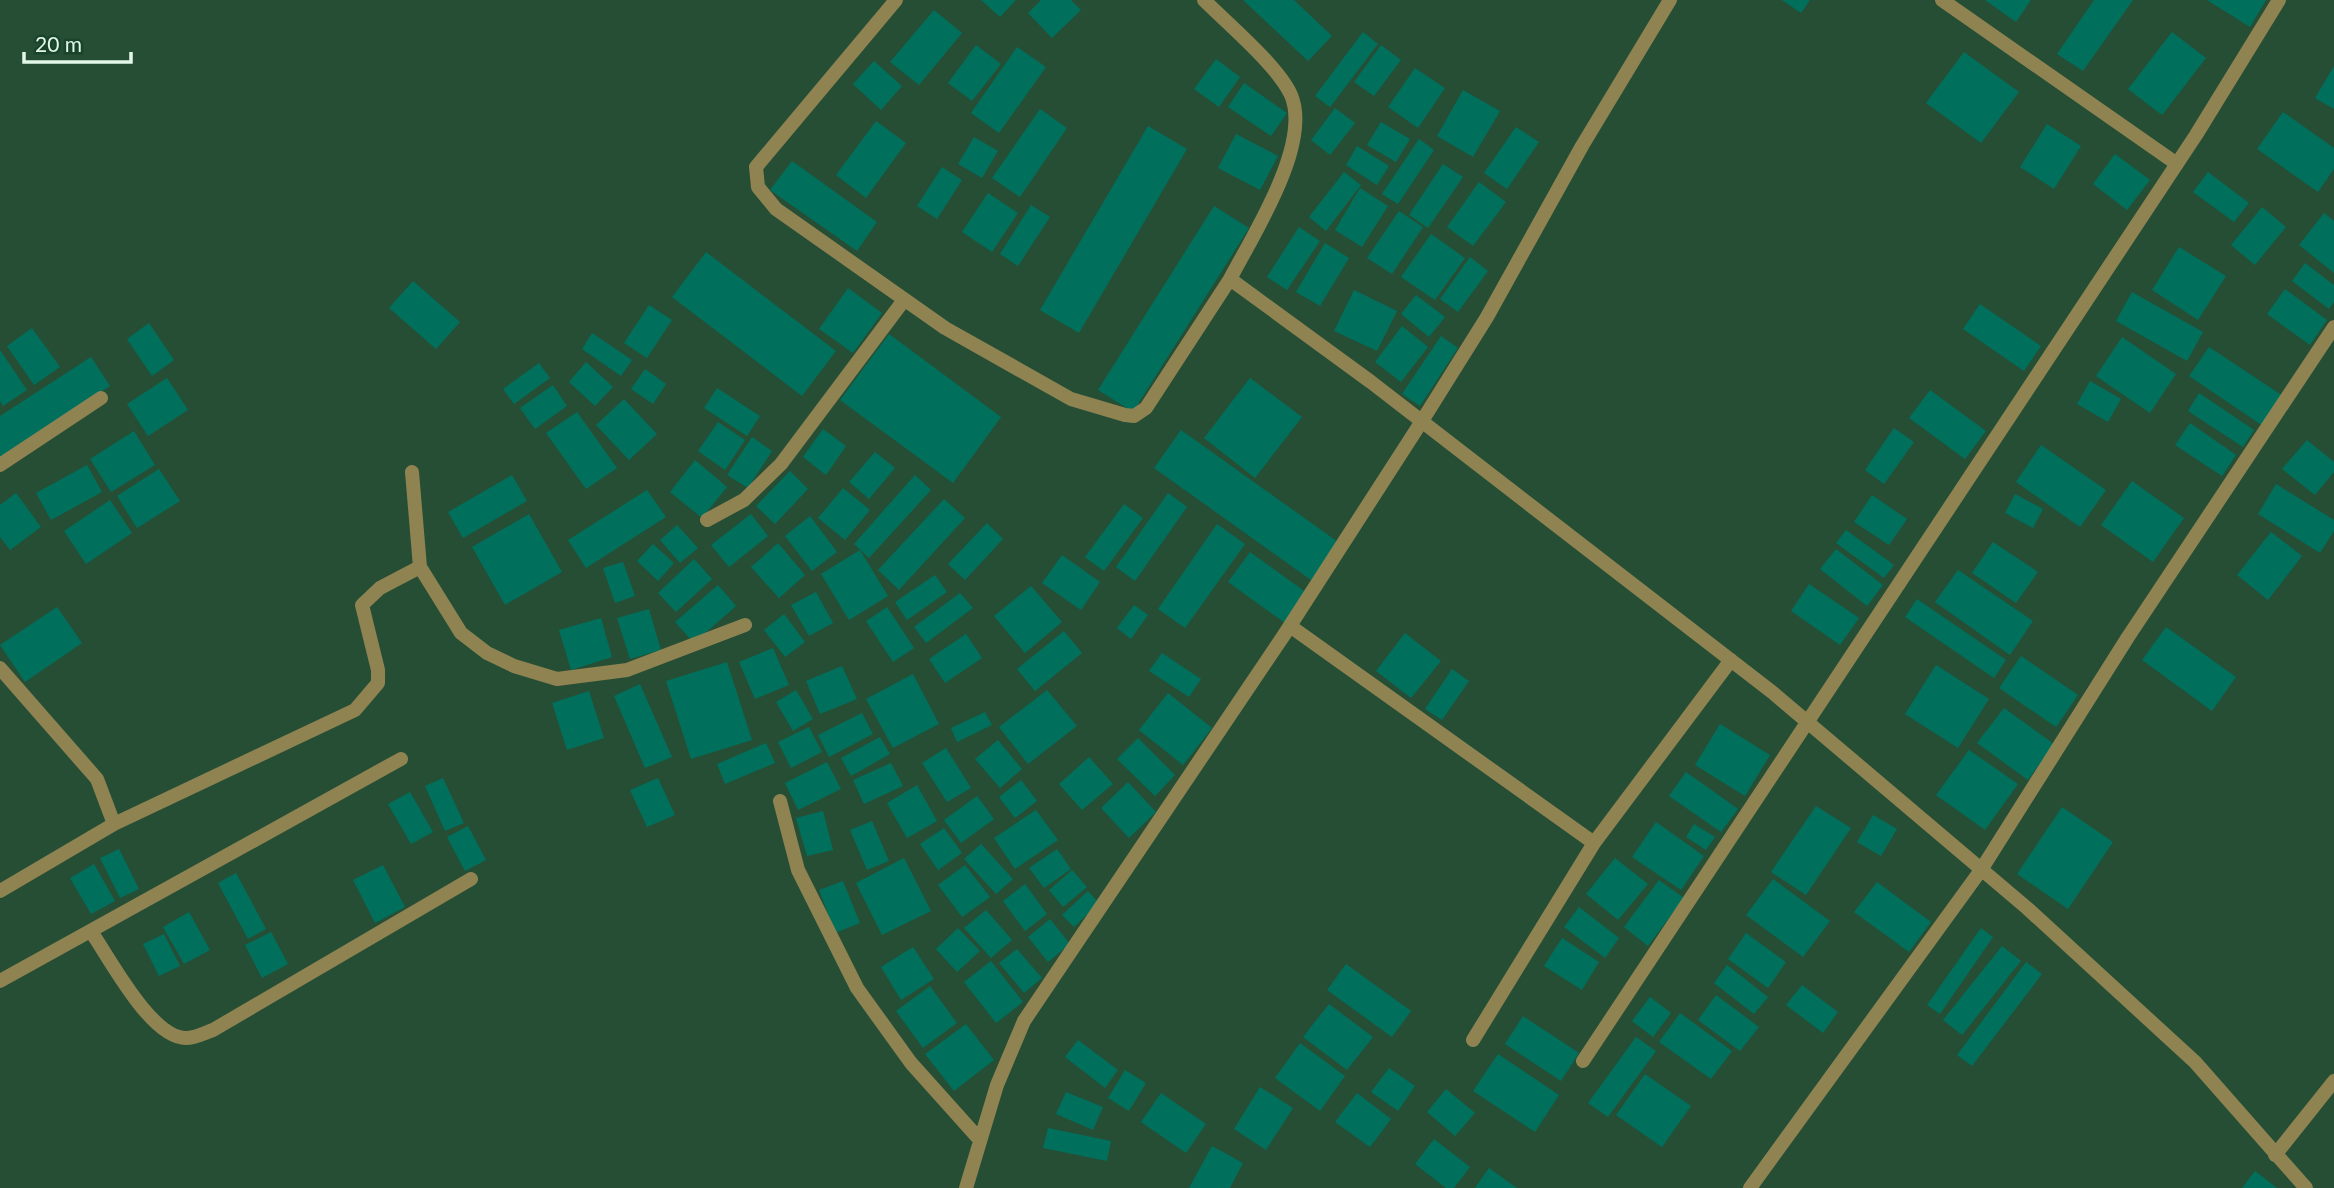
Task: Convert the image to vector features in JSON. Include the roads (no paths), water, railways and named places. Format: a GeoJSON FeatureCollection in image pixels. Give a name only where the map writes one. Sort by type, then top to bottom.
{"type":"FeatureCollection","features":[{"type":"Feature","properties":{"kind":"street"},"geometry":{"type":"LineString","coordinates":[[896,0],[756,167],[758,187],[776,209],[945,328],[1071,400],[1133,416],[1146,408],[1230,279],[1277,188],[1297,114],[1290,94],[1280,78],[1204,0]]}},
{"type":"Feature","properties":{"kind":"street"},"geometry":{"type":"LineString","coordinates":[[966,1188],[997,1085],[1024,1021],[1290,626],[1422,421],[1487,317],[1582,146],[1670,0]]}},
{"type":"Feature","properties":{"kind":"street"},"geometry":{"type":"LineString","coordinates":[[1942,0],[2176,164]]}},
{"type":"Feature","properties":{"kind":"street"},"geometry":{"type":"LineString","coordinates":[[1583,1061],[2176,164],[2279,0]]}},
{"type":"Feature","properties":{"kind":"street"},"geometry":{"type":"LineString","coordinates":[[1230,279],[1422,421],[1806,720],[2027,908],[2195,1062],[2306,1188]]}},
{"type":"Feature","properties":{"kind":"street"},"geometry":{"type":"LineString","coordinates":[[707,520],[744,500],[780,464],[904,300]]}},
{"type":"Feature","properties":{"kind":"street"},"geometry":{"type":"LineString","coordinates":[[1750,1188],[1980,870],[2128,637],[2334,327]]}},
{"type":"Feature","properties":{"kind":"street"},"geometry":{"type":"LineString","coordinates":[[0,465],[101,398]]}},
{"type":"Feature","properties":{"kind":"street"},"geometry":{"type":"LineString","coordinates":[[412,472],[421,566],[461,633],[487,653],[514,666],[557,679],[627,670],[745,625]]}},
{"type":"Feature","properties":{"kind":"street"},"geometry":{"type":"LineString","coordinates":[[0,891],[114,824],[355,710],[378,683],[378,670],[362,605],[380,588],[421,566]]}},
{"type":"Feature","properties":{"kind":"street"},"geometry":{"type":"LineString","coordinates":[[1290,626],[1594,843]]}},
{"type":"Feature","properties":{"kind":"street"},"geometry":{"type":"LineString","coordinates":[[1473,1040],[1594,843],[1731,660]]}},
{"type":"Feature","properties":{"kind":"street"},"geometry":{"type":"LineString","coordinates":[[0,668],[97,779],[114,824]]}},
{"type":"Feature","properties":{"kind":"street"},"geometry":{"type":"LineString","coordinates":[[0,981],[92,933],[401,759]]}},
{"type":"Feature","properties":{"kind":"street"},"geometry":{"type":"LineString","coordinates":[[780,801],[798,870],[857,988],[911,1063],[981,1140]]}},
{"type":"Feature","properties":{"kind":"street"},"geometry":{"type":"LineString","coordinates":[[92,933],[148,1015],[170,1033],[184,1038],[194,1037],[213,1030],[471,879]]}},
{"type":"Feature","properties":{"kind":"street"},"geometry":{"type":"LineString","coordinates":[[2275,1155],[2334,1081]]}}]}
